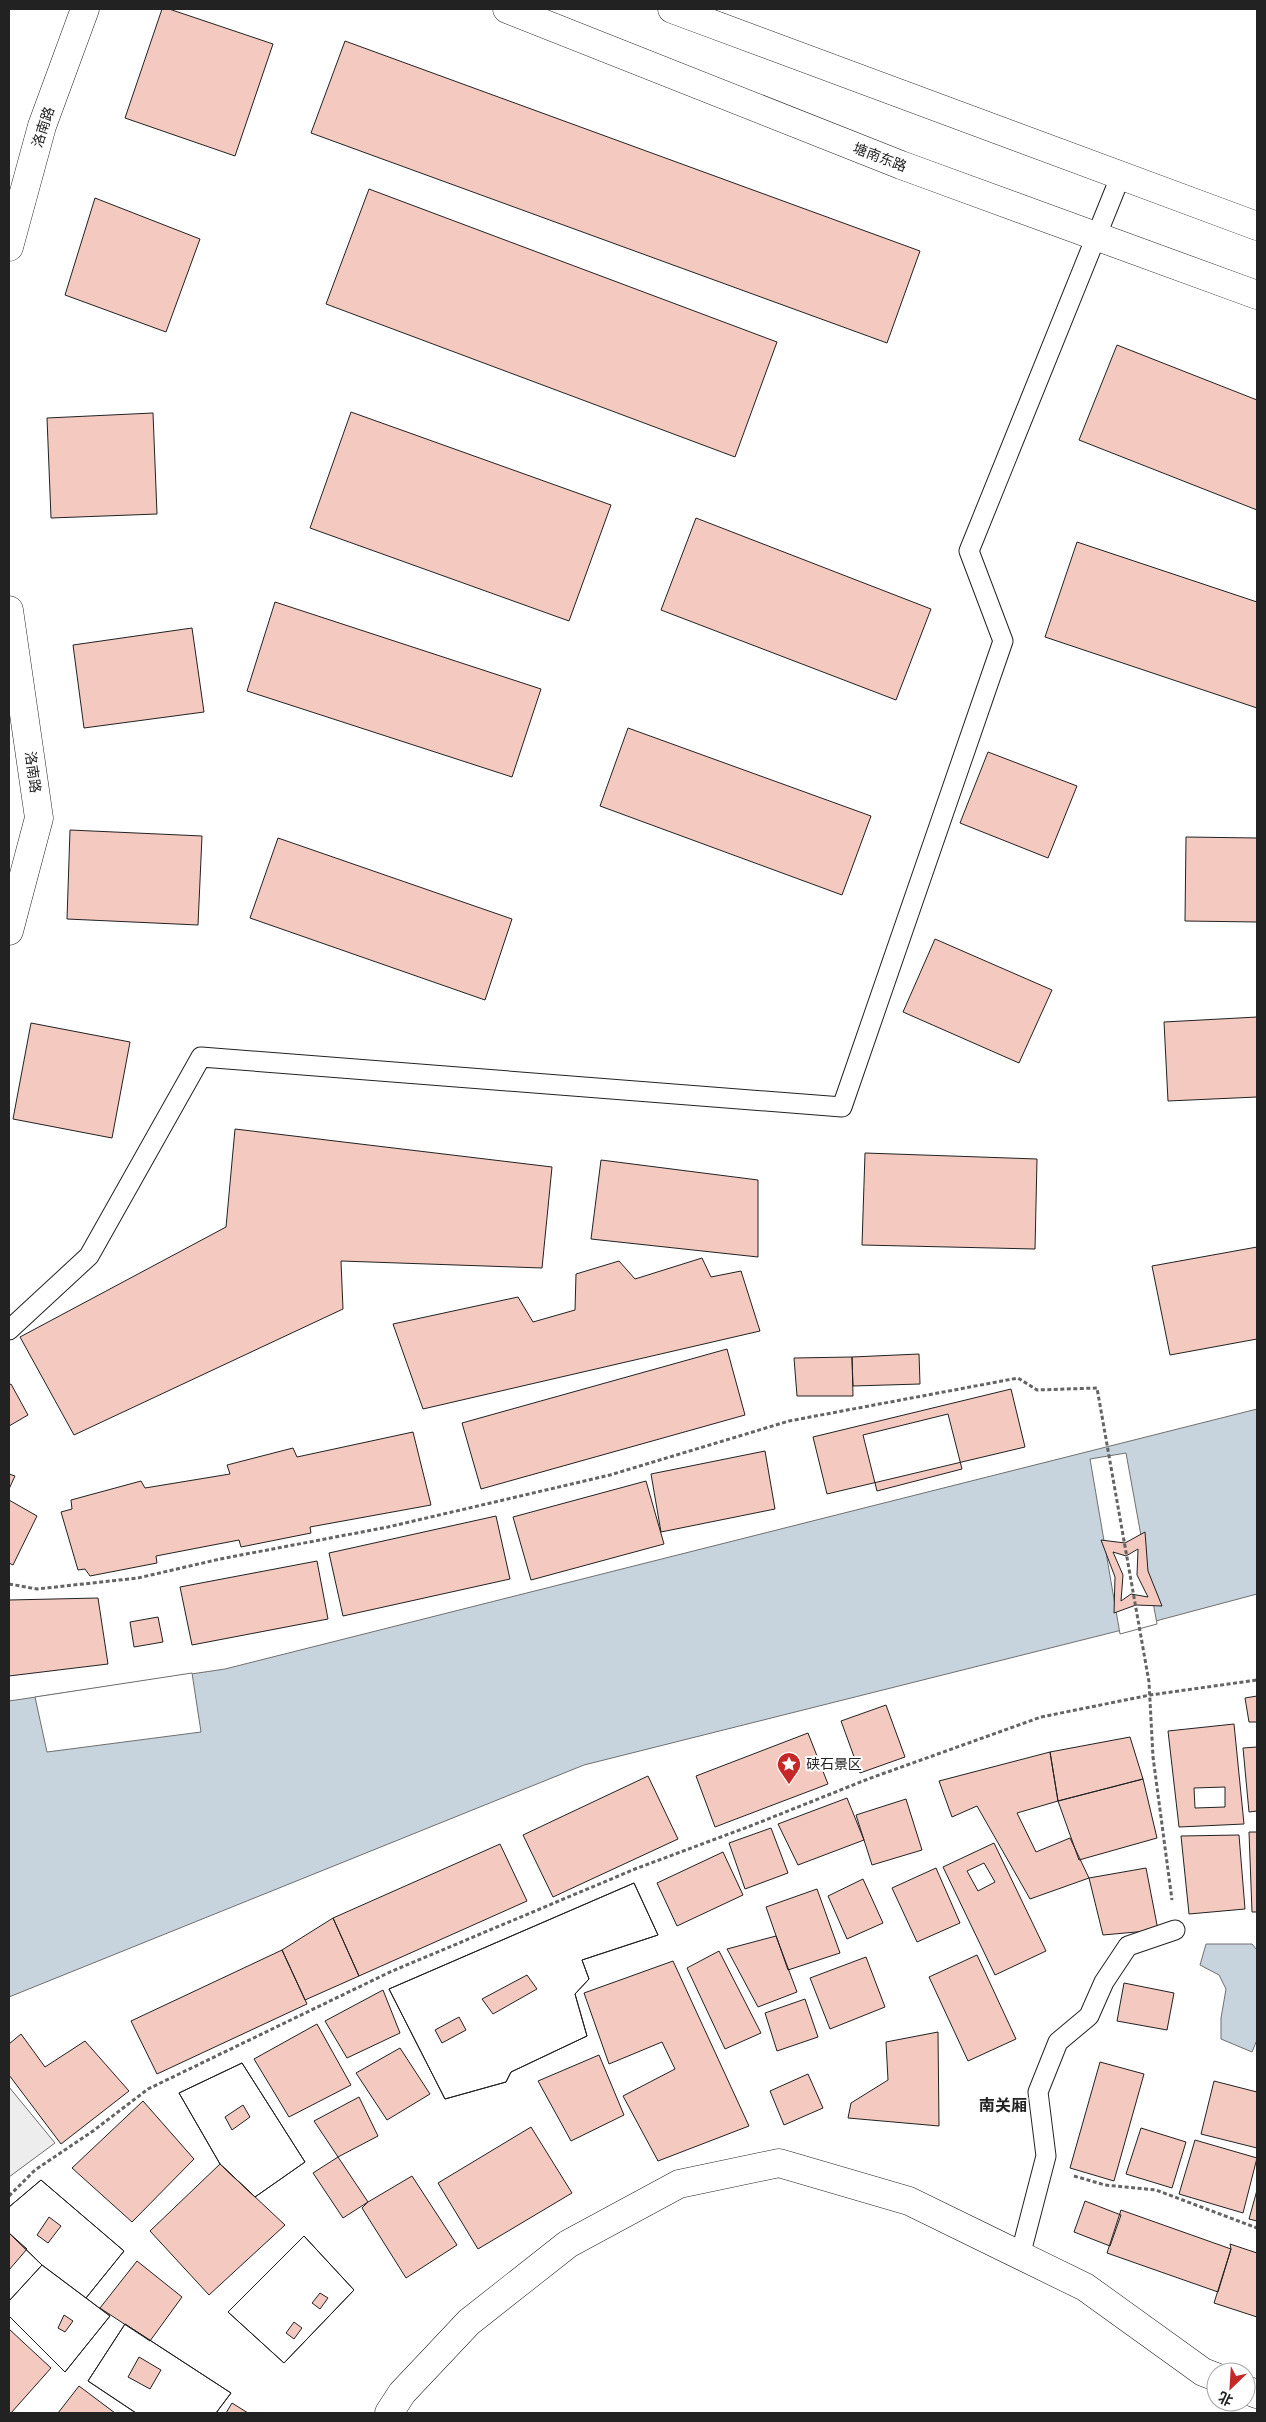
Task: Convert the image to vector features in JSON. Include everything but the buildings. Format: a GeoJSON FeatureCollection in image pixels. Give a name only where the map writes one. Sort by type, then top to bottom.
{"type":"FeatureCollection","features":[{"type":"Feature","properties":{"kind":"street","name":"洛南路"},"geometry":{"type":"LineString","coordinates":[[9,247],[42,126],[85,9]]}},
{"type":"Feature","properties":{"kind":"street","name":"塘南东路"},"geometry":{"type":"LineString","coordinates":[[506,9],[901,165],[1257,295]]}},
{"type":"Feature","properties":{"kind":"street"},"geometry":{"type":"LineString","coordinates":[[672,9],[1257,226]]}},
{"type":"Feature","properties":{"kind":"street","name":"洛南路"},"geometry":{"type":"LineString","coordinates":[[9,610],[40,818],[9,931]]}},
{"type":"Feature","properties":{"kind":"street"},"geometry":{"type":"LineString","coordinates":[[389,2413],[402,2393],[469,2322],[568,2244],[679,2184],[779,2164],[909,2201],[1085,2287],[1206,2373]]}},
{"type":"Feature","properties":{"kind":"lane"},"geometry":{"type":"LineString","coordinates":[[9,1330],[89,1256],[201,1057],[842,1107],[1003,641],[969,551],[1121,175]]}},
{"type":"Feature","properties":{"kind":"lane"},"geometry":{"type":"LineString","coordinates":[[1020,2256],[1046,2156],[1038,2092],[1058,2042],[1089,2016],[1104,1982],[1128,1946],[1175,1930]]}},
{"type":"Feature","properties":{"kind":"path"},"geometry":{"type":"LineString","coordinates":[[9,1584],[37,1589],[138,1578],[220,1559],[388,1527],[600,1477],[789,1421],[1018,1378],[1037,1390],[1097,1388],[1149,1682],[1153,1757],[1166,1844],[1175,1930]]}},
{"type":"Feature","properties":{"kind":"path"},"geometry":{"type":"LineString","coordinates":[[9,2196],[35,2170],[93,2131],[148,2089],[390,1972],[635,1869],[868,1779],[1041,1717],[1150,1695],[1257,1680]]}},
{"type":"Feature","properties":{"kind":"path"},"geometry":{"type":"LineString","coordinates":[[1043,2166],[1105,2185],[1156,2190],[1257,2228]]}},
{"type":"Feature","properties":{"kind":"shaded area"},"geometry":{"type":"Polygon","coordinates":[[[1257,1409],[1257,1594],[1122,1630],[584,1765],[9,1997],[9,1701],[225,1669],[1257,1409]]]}},
{"type":"Feature","properties":{"kind":"shaded area"},"geometry":{"type":"Polygon","coordinates":[[[1206,1944],[1252,1944],[1257,1950],[1257,2040],[1252,2052],[1221,2039],[1221,2018],[1226,1989],[1219,1975],[1200,1965],[1206,1944]]]}},
{"type":"Feature","properties":{"kind":"shaded area"},"geometry":{"type":"Polygon","coordinates":[[[9,2087],[55,2143],[9,2177],[9,2087]]]}},
{"type":"Feature","properties":{"kind":"pier"},"geometry":{"type":"Polygon","coordinates":[[[1126,1453],[1157,1624],[1120,1634],[1090,1459],[1126,1453]]]}},
{"type":"Feature","properties":{"kind":"pier"},"geometry":{"type":"Polygon","coordinates":[[[192,1673],[201,1732],[47,1752],[35,1697],[192,1673]]]}},
{"type":"Feature","properties":{"kind":"place","name":"硖石景区"},"geometry":{"type":"Point","coordinates":[789,1785]}},
{"type":"Feature","properties":{"kind":"district","name":"南关厢"},"geometry":{"type":"Point","coordinates":[1003,2105]}}]}
